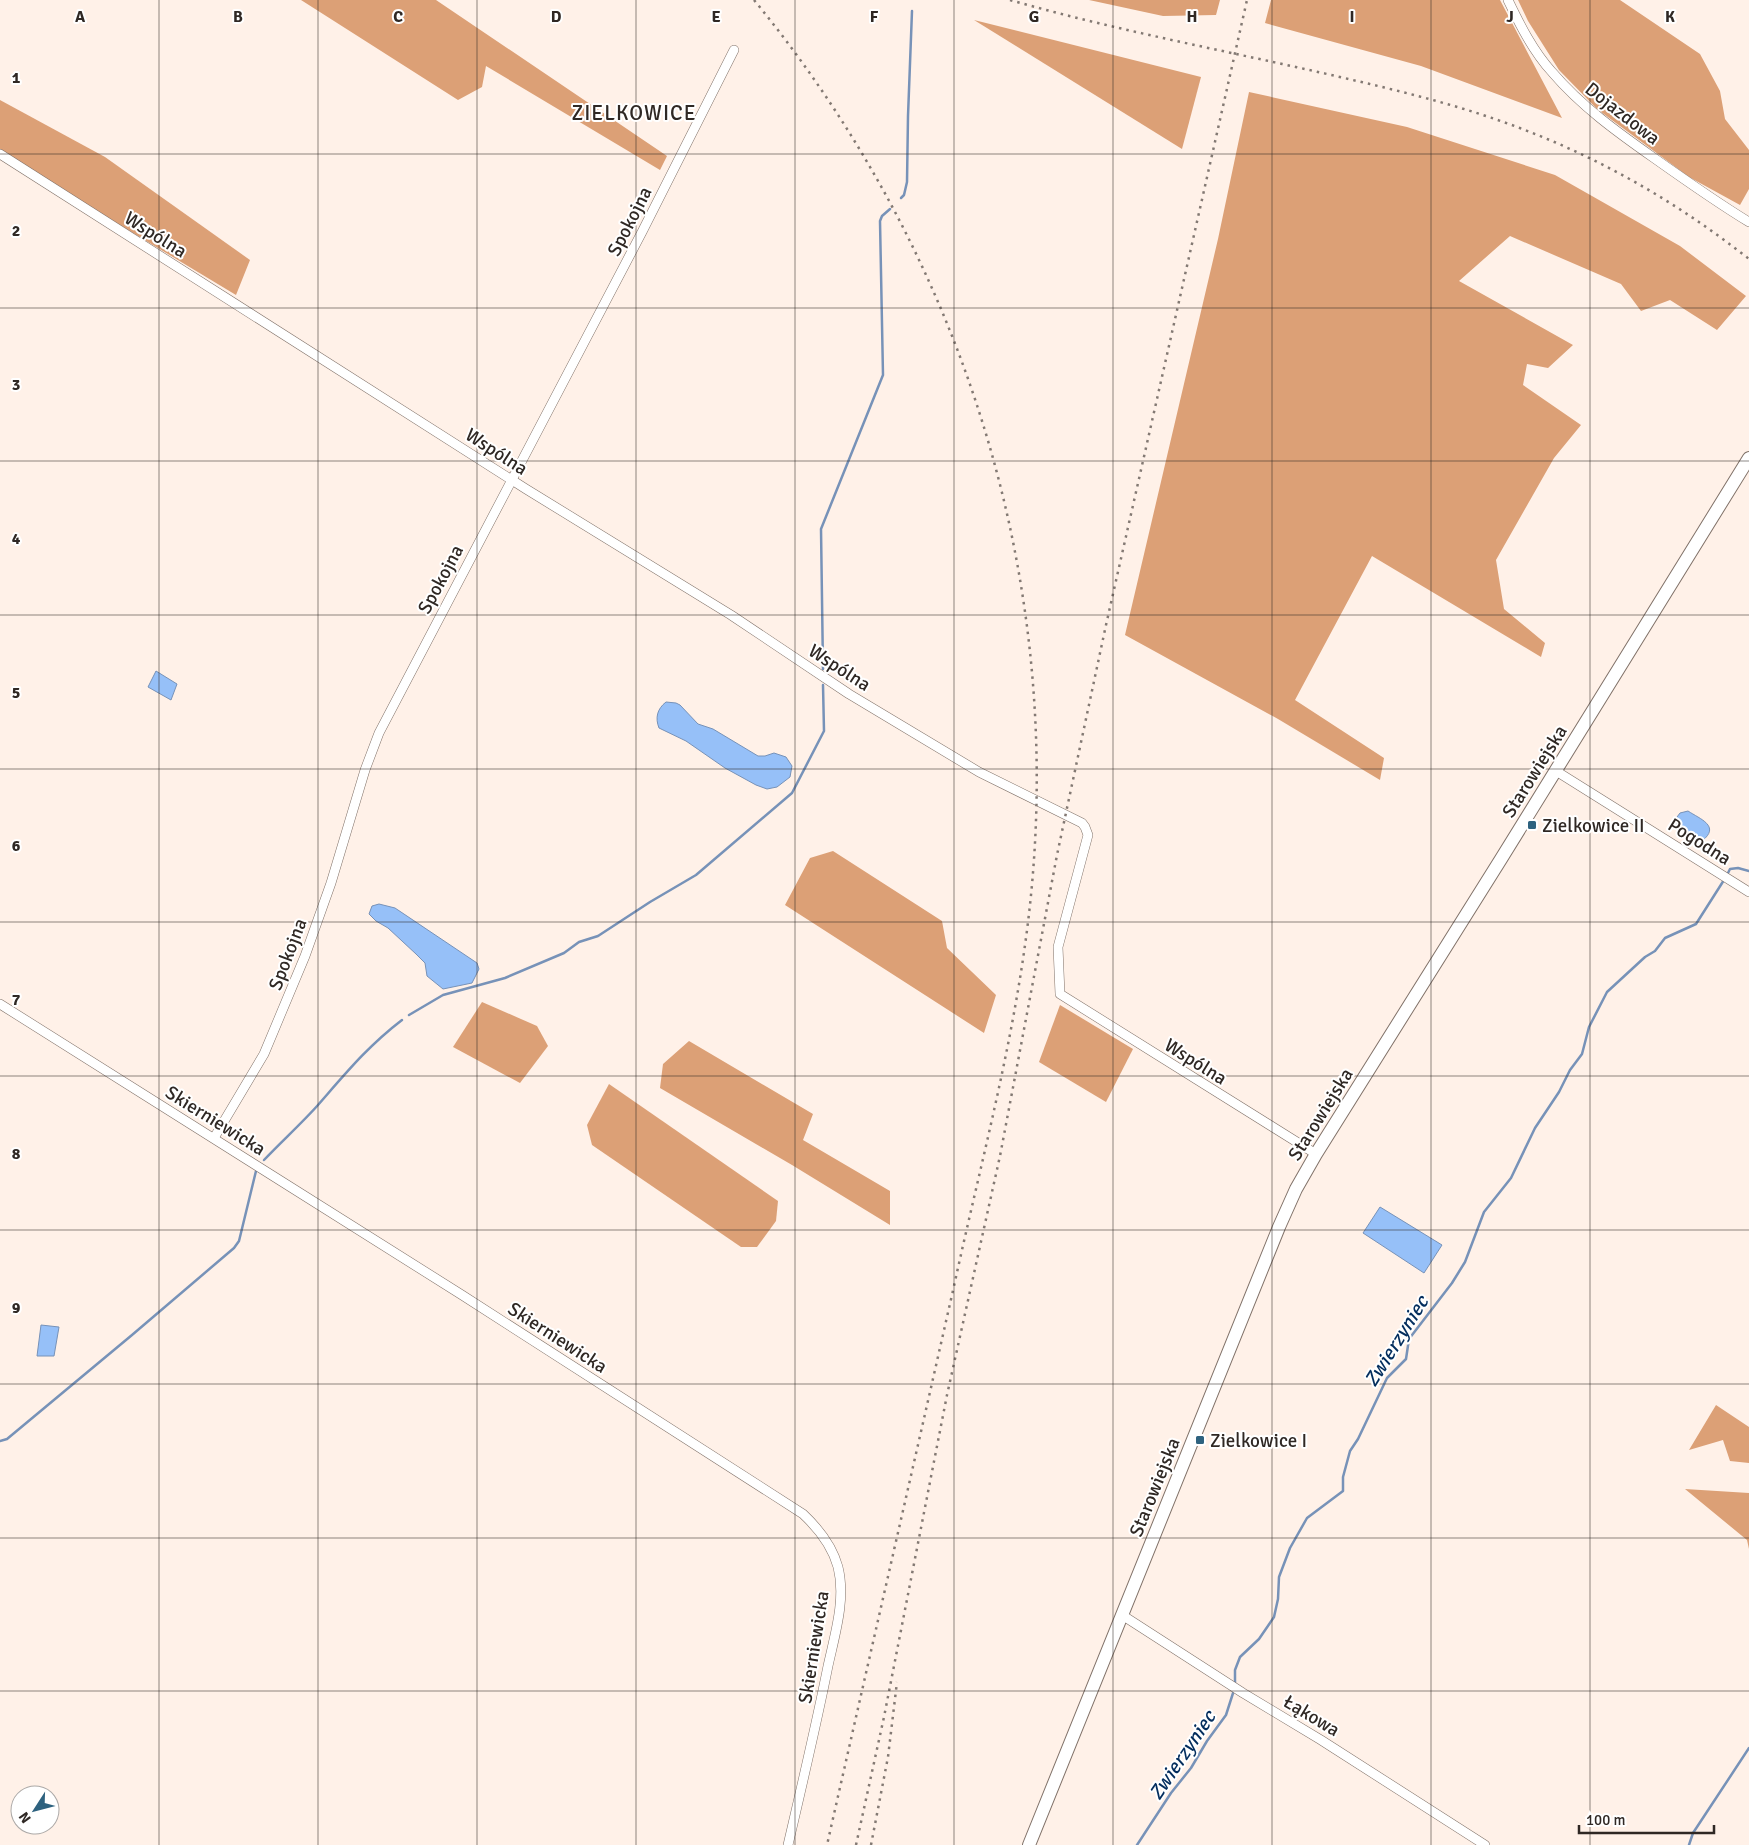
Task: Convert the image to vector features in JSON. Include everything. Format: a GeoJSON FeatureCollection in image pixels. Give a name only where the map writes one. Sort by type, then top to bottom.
{"type":"FeatureCollection","features":[{"type":"Feature","properties":{"kind":"street","name":"Dojazdowa"},"geometry":{"type":"LineString","coordinates":[[1508,0],[1536,50],[1551,71],[1576,98],[1643,150],[1719,204],[1749,222]]}},
{"type":"Feature","properties":{"kind":"street","name":"Spokojna"},"geometry":{"type":"LineString","coordinates":[[214,1138],[264,1054],[305,956],[331,883],[365,770],[379,733],[642,232],[734,50]]}},
{"type":"Feature","properties":{"kind":"street","name":"Wspólna"},"geometry":{"type":"LineString","coordinates":[[0,154],[511,479],[731,615],[850,694],[979,772],[1080,822],[1086,827],[1088,835],[1058,947],[1060,994],[1316,1154]]}},
{"type":"Feature","properties":{"kind":"street","name":"Starowiejska"},"geometry":{"type":"LineString","coordinates":[[1029,1845],[1296,1189],[1749,458]]}},
{"type":"Feature","properties":{"kind":"street","name":"Pogodna"},"geometry":{"type":"LineString","coordinates":[[1556,771],[1749,892]]}},
{"type":"Feature","properties":{"kind":"street","name":"Skierniewicka"},"geometry":{"type":"LineString","coordinates":[[0,1004],[462,1294],[803,1514],[819,1529],[832,1550],[838,1568],[841,1587],[839,1611],[818,1716],[788,1845]]}},
{"type":"Feature","properties":{"kind":"street","name":"Łąkowa"},"geometry":{"type":"LineString","coordinates":[[1122,1614],[1243,1693],[1321,1740],[1485,1845]]}},
{"type":"Feature","properties":{"kind":"shaded area"},"geometry":{"type":"Polygon","coordinates":[[[301,0],[436,0],[667,156],[660,170],[486,66],[482,87],[458,100],[301,0]]]}},
{"type":"Feature","properties":{"kind":"shaded area"},"geometry":{"type":"Polygon","coordinates":[[[1089,0],[1220,0],[1216,15],[1163,16],[1089,0]]]}},
{"type":"Feature","properties":{"kind":"shaded area"},"geometry":{"type":"Polygon","coordinates":[[[1271,0],[1500,0],[1562,118],[1421,66],[1265,23],[1271,0]]]}},
{"type":"Feature","properties":{"kind":"shaded area"},"geometry":{"type":"Polygon","coordinates":[[[1518,0],[1620,0],[1700,54],[1720,91],[1725,119],[1749,150],[1749,189],[1740,205],[1689,177],[1597,109],[1559,70],[1528,21],[1518,0]]]}},
{"type":"Feature","properties":{"kind":"shaded area"},"geometry":{"type":"Polygon","coordinates":[[[974,20],[1201,77],[1182,149],[974,20]]]}},
{"type":"Feature","properties":{"kind":"shaded area"},"geometry":{"type":"Polygon","coordinates":[[[1249,92],[1407,127],[1555,175],[1680,246],[1746,296],[1717,330],[1670,300],[1641,311],[1621,284],[1510,236],[1459,281],[1573,345],[1548,368],[1527,364],[1523,385],[1581,425],[1554,458],[1496,560],[1504,609],[1545,643],[1541,657],[1372,556],[1295,700],[1384,758],[1380,780],[1278,719],[1125,635],[1218,239],[1249,92]]]}},
{"type":"Feature","properties":{"kind":"shaded area"},"geometry":{"type":"Polygon","coordinates":[[[0,100],[105,157],[250,260],[236,295],[0,153],[0,100]]]}},
{"type":"Feature","properties":{"kind":"shaded area"},"geometry":{"type":"Polygon","coordinates":[[[833,851],[942,921],[947,948],[996,995],[984,1033],[785,905],[810,858],[833,851]]]}},
{"type":"Feature","properties":{"kind":"shaded area"},"geometry":{"type":"Polygon","coordinates":[[[482,1002],[537,1026],[548,1046],[520,1083],[453,1047],[482,1002]]]}},
{"type":"Feature","properties":{"kind":"shaded area"},"geometry":{"type":"Polygon","coordinates":[[[1060,1005],[1133,1049],[1106,1102],[1039,1062],[1060,1005]]]}},
{"type":"Feature","properties":{"kind":"shaded area"},"geometry":{"type":"Polygon","coordinates":[[[689,1041],[813,1114],[803,1140],[890,1191],[890,1225],[660,1088],[663,1064],[689,1041]]]}},
{"type":"Feature","properties":{"kind":"shaded area"},"geometry":{"type":"Polygon","coordinates":[[[609,1084],[778,1201],[776,1221],[757,1247],[741,1247],[592,1145],[587,1125],[609,1084]]]}},
{"type":"Feature","properties":{"kind":"shaded area"},"geometry":{"type":"Polygon","coordinates":[[[1716,1405],[1749,1427],[1749,1463],[1730,1461],[1723,1440],[1689,1450],[1716,1405]]]}},
{"type":"Feature","properties":{"kind":"shaded area"},"geometry":{"type":"Polygon","coordinates":[[[1685,1489],[1749,1493],[1749,1549],[1747,1540],[1685,1489]]]}},
{"type":"Feature","properties":{"kind":"water"},"geometry":{"type":"Polygon","coordinates":[[[156,671],[177,684],[171,700],[148,687],[156,671]]]}},
{"type":"Feature","properties":{"kind":"water"},"geometry":{"type":"Polygon","coordinates":[[[666,702],[680,705],[698,724],[713,729],[758,756],[774,753],[786,757],[792,766],[790,777],[777,787],[767,789],[725,768],[686,741],[659,728],[658,714],[666,702]]]}},
{"type":"Feature","properties":{"kind":"water"},"geometry":{"type":"Polygon","coordinates":[[[1688,811],[1707,823],[1709,827],[1710,831],[1702,841],[1680,829],[1674,821],[1680,813],[1688,811]]]}},
{"type":"Feature","properties":{"kind":"water"},"geometry":{"type":"Polygon","coordinates":[[[379,904],[395,908],[477,963],[479,969],[472,983],[443,989],[427,976],[425,963],[388,928],[369,914],[372,906],[379,904]]]}},
{"type":"Feature","properties":{"kind":"water"},"geometry":{"type":"Polygon","coordinates":[[[1380,1207],[1442,1245],[1424,1273],[1363,1233],[1380,1207]]]}},
{"type":"Feature","properties":{"kind":"water"},"geometry":{"type":"Polygon","coordinates":[[[41,1325],[59,1327],[54,1356],[37,1356],[41,1325]]]}},
{"type":"Feature","properties":{"kind":"waterway"},"geometry":{"type":"LineString","coordinates":[[901,198],[904,195],[907,182],[912,11]]}},
{"type":"Feature","properties":{"kind":"waterway"},"geometry":{"type":"LineString","coordinates":[[823,669],[821,529],[883,375],[880,221],[882,216],[890,209]]}},
{"type":"Feature","properties":{"kind":"waterway"},"geometry":{"type":"LineString","coordinates":[[409,1015],[443,995],[505,978],[564,953],[579,942],[598,936],[696,875],[792,793],[824,731],[823,685]]}},
{"type":"Feature","properties":{"kind":"waterway","name":"Zwierzyniec"},"geometry":{"type":"LineString","coordinates":[[1727,875],[1730,869],[1738,868],[1749,871]]}},
{"type":"Feature","properties":{"kind":"waterway","name":"Zwierzyniec"},"geometry":{"type":"LineString","coordinates":[[1235,1685],[1235,1670],[1240,1657],[1259,1639],[1274,1617],[1278,1599],[1279,1577],[1290,1548],[1307,1518],[1343,1491],[1343,1477],[1350,1451],[1358,1439],[1387,1378],[1406,1359],[1409,1339],[1452,1283],[1465,1262],[1484,1212],[1511,1178],[1535,1128],[1559,1092],[1570,1070],[1582,1054],[1589,1027],[1607,992],[1645,957],[1655,951],[1665,938],[1696,924],[1724,880]]}},
{"type":"Feature","properties":{"kind":"waterway"},"geometry":{"type":"LineString","coordinates":[[264,1160],[312,1112],[368,1050],[402,1020]]}},
{"type":"Feature","properties":{"kind":"waterway"},"geometry":{"type":"LineString","coordinates":[[0,1441],[7,1439],[234,1248],[239,1241],[256,1171]]}},
{"type":"Feature","properties":{"kind":"waterway","name":"Zwierzyniec"},"geometry":{"type":"LineString","coordinates":[[1137,1845],[1226,1715],[1234,1690]]}},
{"type":"Feature","properties":{"kind":"waterway"},"geometry":{"type":"LineString","coordinates":[[1689,1845],[1693,1833],[1749,1748]]}},
{"type":"Feature","properties":{"kind":"railway"},"geometry":{"type":"LineString","coordinates":[[754,0],[826,97],[889,200],[941,308],[982,420],[1012,536],[1030,654],[1037,774],[1031,895],[1025,944],[1008,1043],[827,1845]]}},
{"type":"Feature","properties":{"kind":"railway"},"geometry":{"type":"LineString","coordinates":[[1010,0],[1129,30],[1327,74],[1481,114],[1559,144],[1644,187],[1698,221],[1749,259]]}},
{"type":"Feature","properties":{"kind":"railway"},"geometry":{"type":"LineString","coordinates":[[856,1845],[884,1717],[947,1395],[1000,1156],[1057,855],[1106,625],[1247,0]]}},
{"type":"Feature","properties":{"kind":"railway"},"geometry":{"type":"LineString","coordinates":[[871,1845],[888,1757],[897,1682]]}},
{"type":"Feature","properties":{"kind":"place","name":"Zielkowice II"},"geometry":{"type":"Point","coordinates":[1532,825]}},
{"type":"Feature","properties":{"kind":"place","name":"Zielkowice I"},"geometry":{"type":"Point","coordinates":[1200,1440]}},
{"type":"Feature","properties":{"kind":"district","name":"ZIELKOWICE"},"geometry":{"type":"Point","coordinates":[634,113]}}]}
